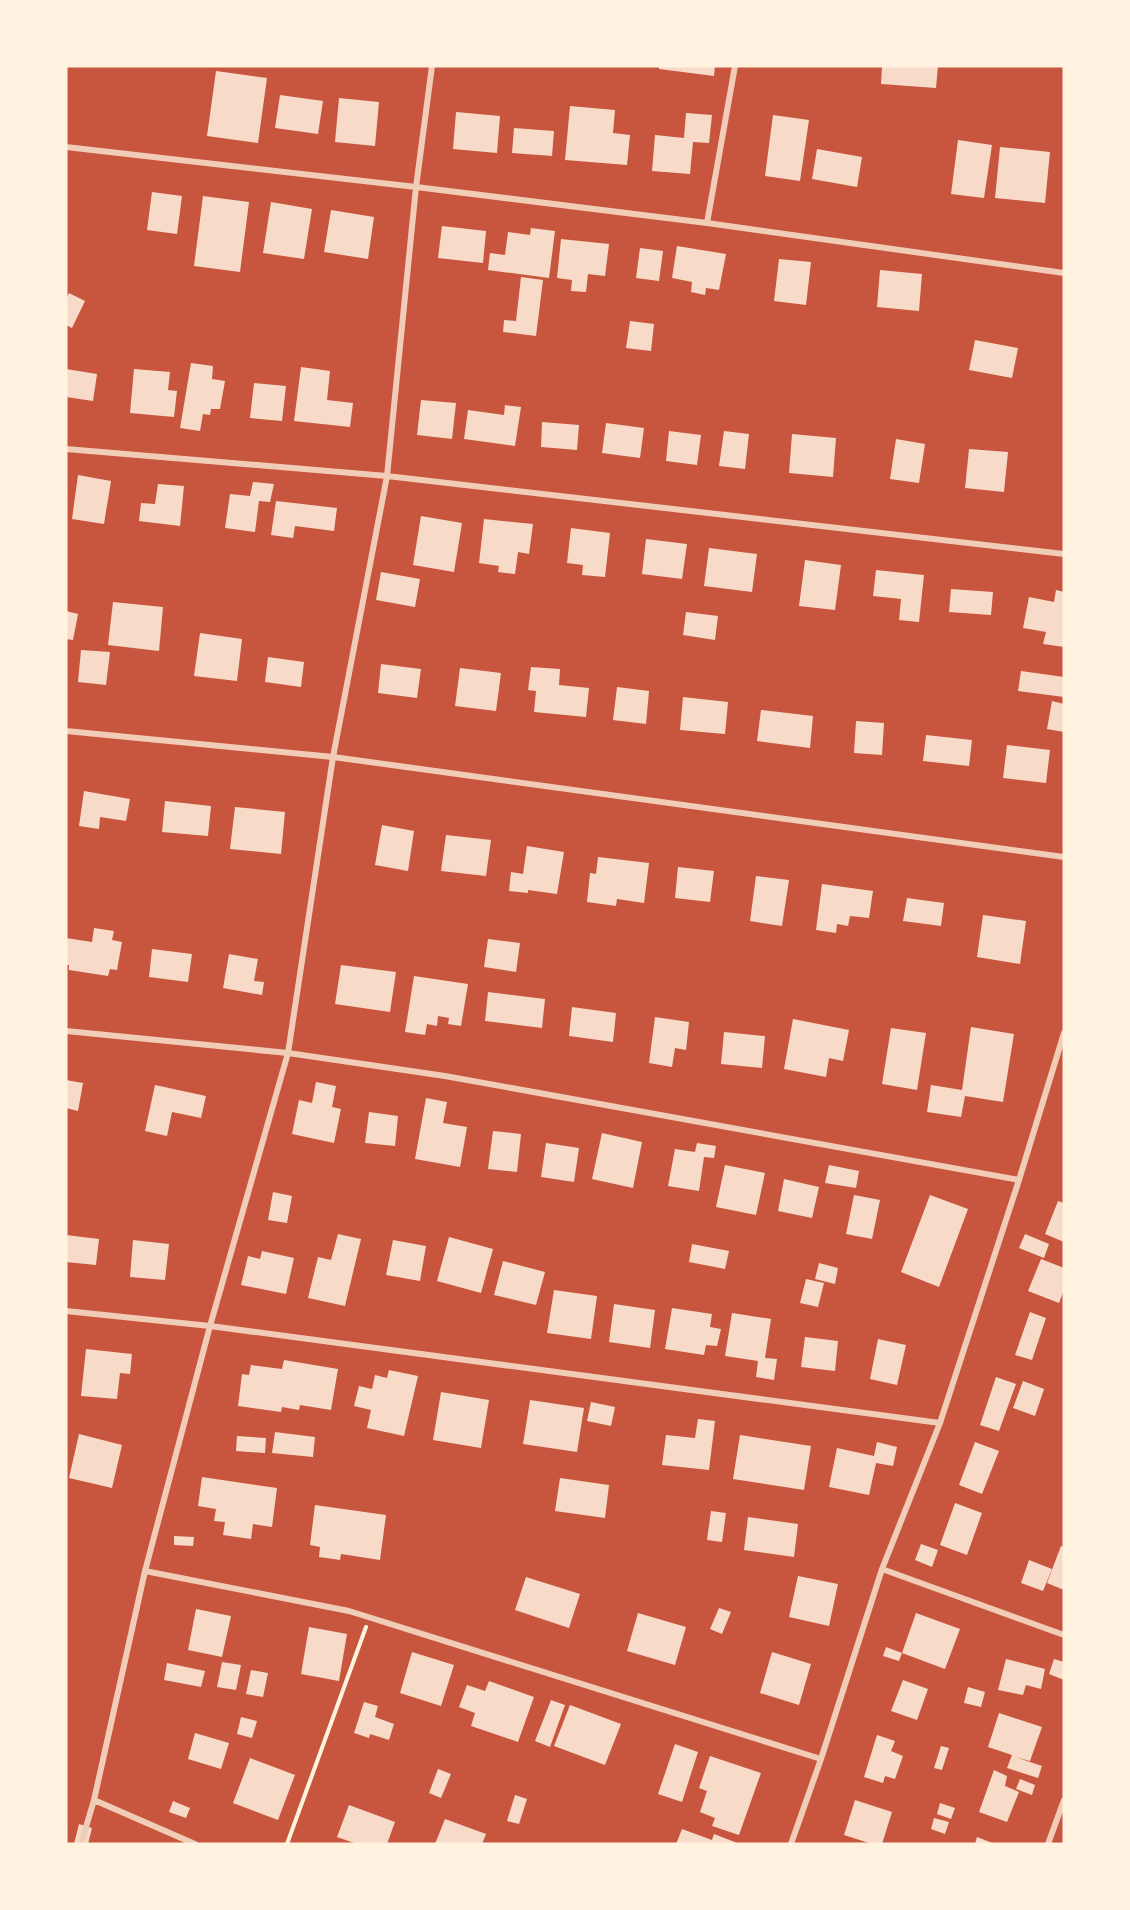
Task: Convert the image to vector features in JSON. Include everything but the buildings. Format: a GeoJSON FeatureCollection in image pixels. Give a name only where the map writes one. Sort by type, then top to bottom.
{"type":"FeatureCollection","features":[{"type":"Feature","properties":{"kind":"street"},"geometry":{"type":"LineString","coordinates":[[81,1844],[94,1800],[145,1571],[210,1326],[288,1053],[333,757],[387,476],[416,186],[432,66]]}},
{"type":"Feature","properties":{"kind":"street"},"geometry":{"type":"LineString","coordinates":[[707,223],[735,66]]}},
{"type":"Feature","properties":{"kind":"street"},"geometry":{"type":"LineString","coordinates":[[66,147],[416,186],[707,223],[1064,273]]}},
{"type":"Feature","properties":{"kind":"street"},"geometry":{"type":"LineString","coordinates":[[66,449],[387,476],[1064,554]]}},
{"type":"Feature","properties":{"kind":"street"},"geometry":{"type":"LineString","coordinates":[[66,731],[333,757],[1064,857]]}},
{"type":"Feature","properties":{"kind":"street"},"geometry":{"type":"LineString","coordinates":[[66,1031],[288,1053],[445,1076],[1019,1180]]}},
{"type":"Feature","properties":{"kind":"street"},"geometry":{"type":"LineString","coordinates":[[790,1844],[821,1759],[882,1569],[940,1423],[1064,1033]]}},
{"type":"Feature","properties":{"kind":"street"},"geometry":{"type":"LineString","coordinates":[[66,1311],[210,1326],[940,1423]]}},
{"type":"Feature","properties":{"kind":"street"},"geometry":{"type":"LineString","coordinates":[[882,1569],[1064,1635]]}},
{"type":"Feature","properties":{"kind":"street"},"geometry":{"type":"LineString","coordinates":[[145,1571],[349,1611],[821,1759]]}},
{"type":"Feature","properties":{"kind":"street"},"geometry":{"type":"LineString","coordinates":[[94,1800],[195,1844]]}},
{"type":"Feature","properties":{"kind":"street"},"geometry":{"type":"LineString","coordinates":[[1048,1844],[1064,1800]]}},
{"type":"Feature","properties":{"kind":"path"},"geometry":{"type":"LineString","coordinates":[[287,1844],[369,1618]]}}]}
